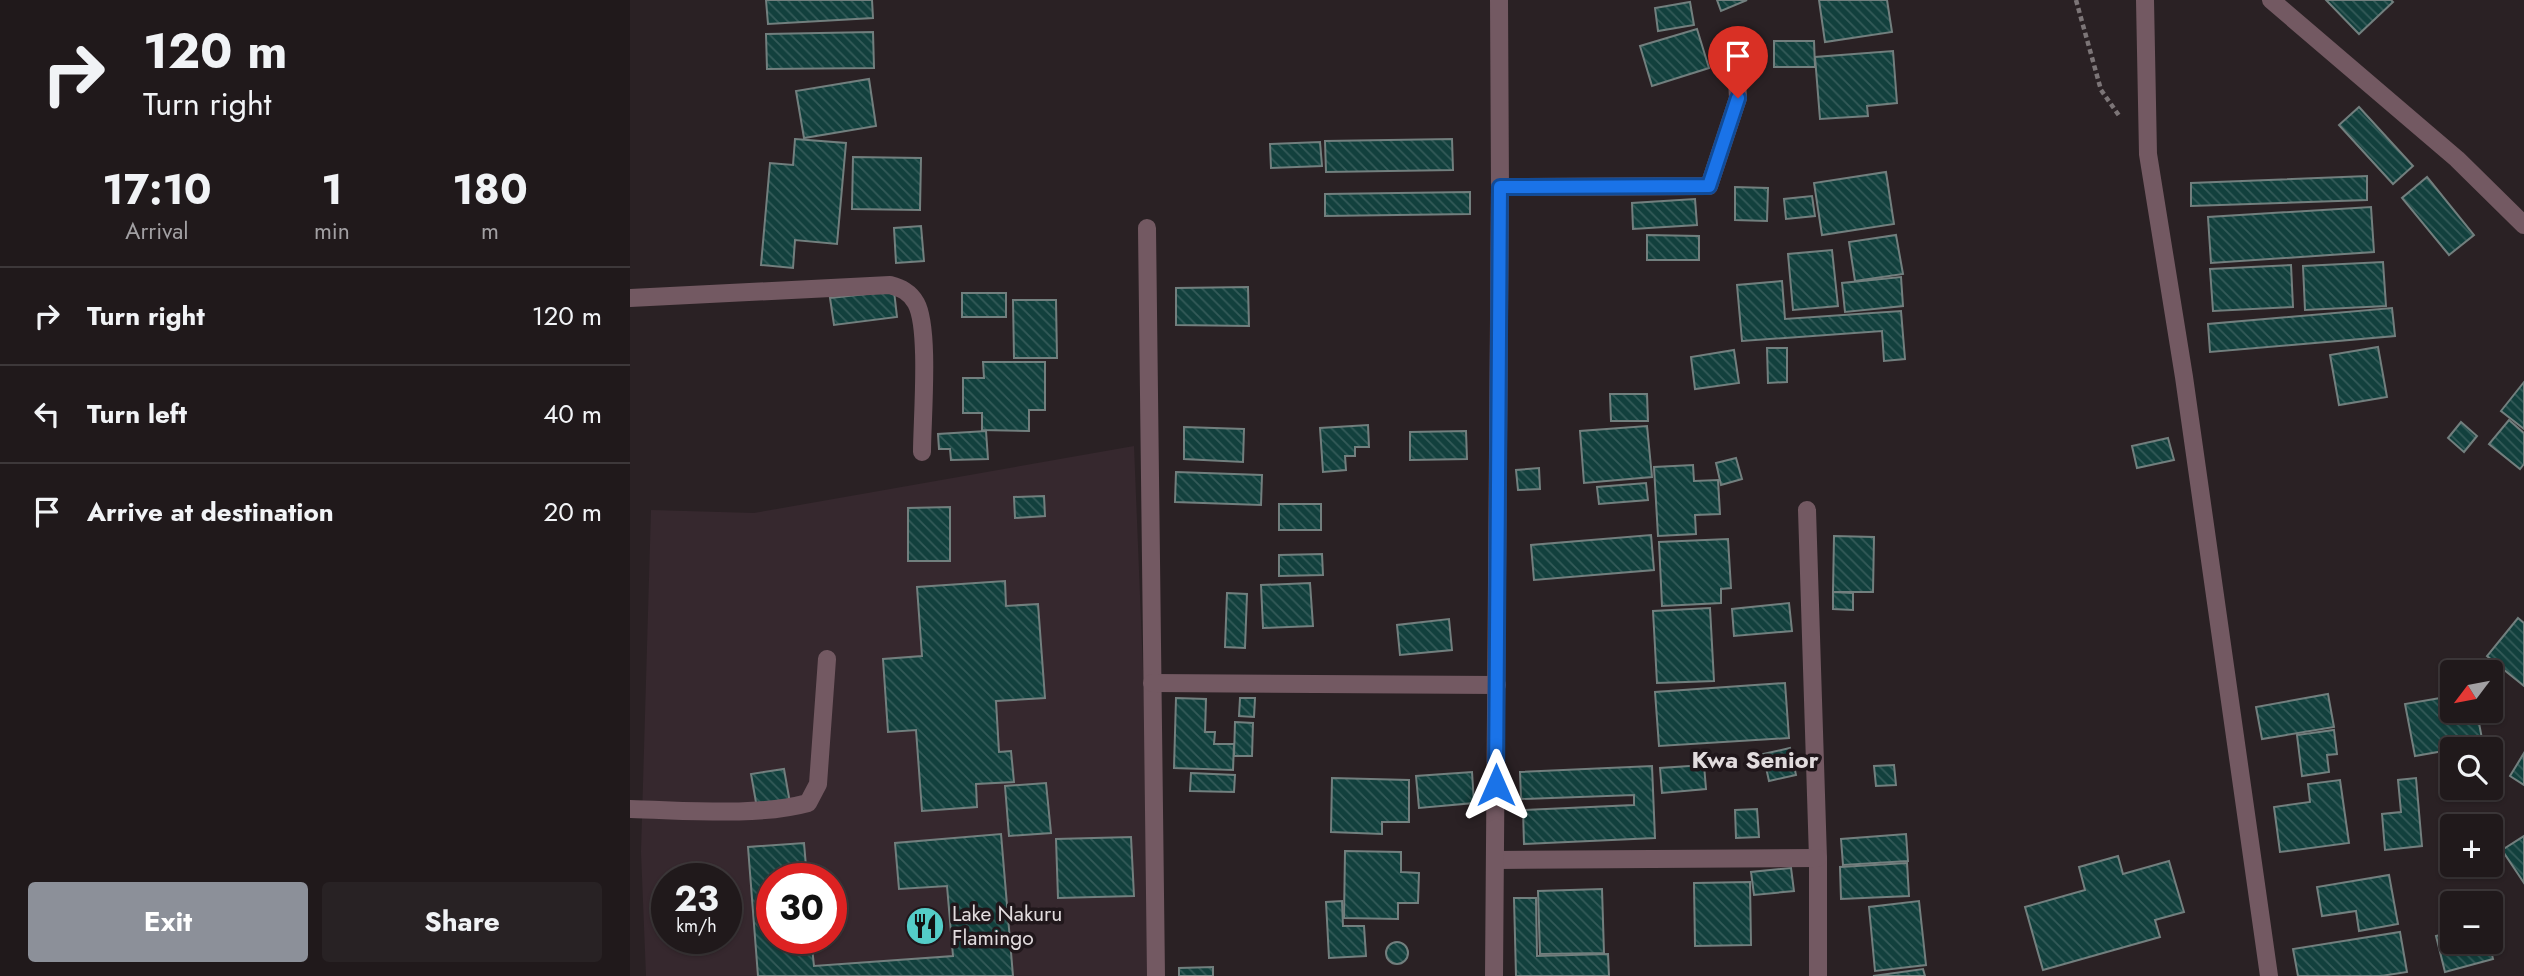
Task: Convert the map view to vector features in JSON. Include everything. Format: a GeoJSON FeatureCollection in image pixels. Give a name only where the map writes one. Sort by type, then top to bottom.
{"type":"FeatureCollection","features":[{"type":"Feature","properties":{"kind":"street"},"geometry":{"type":"LineString","coordinates":[[1494,976],[1499,0]]}},
{"type":"Feature","properties":{"kind":"street"},"geometry":{"type":"LineString","coordinates":[[2146,0],[2148,154],[2184,377],[2269,976]]}},
{"type":"Feature","properties":{"kind":"street"},"geometry":{"type":"LineString","coordinates":[[2270,0],[2457,159],[2524,225]]}},
{"type":"Feature","properties":{"kind":"street"},"geometry":{"type":"LineString","coordinates":[[1500,187],[1709,186],[1738,98],[1735,45]]}},
{"type":"Feature","properties":{"kind":"street"},"geometry":{"type":"LineString","coordinates":[[1147,228],[1156,976]]}},
{"type":"Feature","properties":{"kind":"street"},"geometry":{"type":"LineString","coordinates":[[630,298],[890,285],[898,287],[915,300],[923,333],[922,452]]}},
{"type":"Feature","properties":{"kind":"street"},"geometry":{"type":"LineString","coordinates":[[1807,510],[1818,858],[1818,976]]}},
{"type":"Feature","properties":{"kind":"street"},"geometry":{"type":"LineString","coordinates":[[630,809],[748,810],[787,808],[807,803],[818,784],[827,659]]}},
{"type":"Feature","properties":{"kind":"street"},"geometry":{"type":"LineString","coordinates":[[1152,683],[1497,685]]}},
{"type":"Feature","properties":{"kind":"street"},"geometry":{"type":"LineString","coordinates":[[1495,860],[1818,858]]}},
{"type":"Feature","properties":{"kind":"path"},"geometry":{"type":"LineString","coordinates":[[2077,0],[2101,90],[2148,154]]}},
{"type":"Feature","properties":{"kind":"shaded area"},"geometry":{"type":"Polygon","coordinates":[[[1134,446],[1145,720],[1150,976],[646,976],[641,852],[651,510],[754,513],[1134,446]]]}},
{"type":"Feature","properties":{"kind":"building"},"geometry":{"type":"Polygon","coordinates":[[[766,0],[872,0],[873,18],[768,24],[766,0]]]}},
{"type":"Feature","properties":{"kind":"building"},"geometry":{"type":"Polygon","coordinates":[[[1717,0],[1747,0],[1721,11],[1717,0]]]}},
{"type":"Feature","properties":{"kind":"building"},"geometry":{"type":"Polygon","coordinates":[[[1819,0],[1887,0],[1892,32],[1825,42],[1819,0]]]}},
{"type":"Feature","properties":{"kind":"building"},"geometry":{"type":"Polygon","coordinates":[[[2326,0],[2391,0],[2393,2],[2359,34],[2326,0]]]}},
{"type":"Feature","properties":{"kind":"building"},"geometry":{"type":"Polygon","coordinates":[[[1690,2],[1694,25],[1658,31],[1655,8],[1690,2]]]}},
{"type":"Feature","properties":{"kind":"building"},"geometry":{"type":"Polygon","coordinates":[[[1697,29],[1709,68],[1652,86],[1640,46],[1697,29]]]}},
{"type":"Feature","properties":{"kind":"building"},"geometry":{"type":"Polygon","coordinates":[[[873,32],[874,68],[767,69],[766,34],[873,32]]]}},
{"type":"Feature","properties":{"kind":"building"},"geometry":{"type":"Polygon","coordinates":[[[1774,41],[1814,41],[1815,67],[1774,67],[1774,41]]]}},
{"type":"Feature","properties":{"kind":"building"},"geometry":{"type":"Polygon","coordinates":[[[1893,51],[1897,103],[1867,106],[1868,116],[1820,119],[1815,57],[1893,51]]]}},
{"type":"Feature","properties":{"kind":"building"},"geometry":{"type":"Polygon","coordinates":[[[869,79],[876,126],[804,138],[796,91],[869,79]]]}},
{"type":"Feature","properties":{"kind":"building"},"geometry":{"type":"Polygon","coordinates":[[[2359,107],[2413,166],[2393,184],[2339,125],[2359,107]]]}},
{"type":"Feature","properties":{"kind":"building"},"geometry":{"type":"Polygon","coordinates":[[[795,139],[846,143],[837,244],[795,240],[793,268],[761,265],[770,163],[793,165],[795,139]]]}},
{"type":"Feature","properties":{"kind":"building"},"geometry":{"type":"Polygon","coordinates":[[[1452,139],[1453,170],[1326,172],[1325,141],[1452,139]]]}},
{"type":"Feature","properties":{"kind":"building"},"geometry":{"type":"Polygon","coordinates":[[[1320,142],[1322,166],[1271,168],[1270,144],[1320,142]]]}},
{"type":"Feature","properties":{"kind":"building"},"geometry":{"type":"Polygon","coordinates":[[[853,157],[921,158],[920,210],[852,209],[853,157]]]}},
{"type":"Feature","properties":{"kind":"building"},"geometry":{"type":"Polygon","coordinates":[[[1886,172],[1894,224],[1822,235],[1814,183],[1886,172]]]}},
{"type":"Feature","properties":{"kind":"building"},"geometry":{"type":"Polygon","coordinates":[[[2367,176],[2367,200],[2191,206],[2191,183],[2367,176]]]}},
{"type":"Feature","properties":{"kind":"building"},"geometry":{"type":"Polygon","coordinates":[[[2427,177],[2474,235],[2449,255],[2402,198],[2427,177]]]}},
{"type":"Feature","properties":{"kind":"building"},"geometry":{"type":"Polygon","coordinates":[[[1735,187],[1768,188],[1767,221],[1735,220],[1735,187]]]}},
{"type":"Feature","properties":{"kind":"building"},"geometry":{"type":"Polygon","coordinates":[[[1470,192],[1470,214],[1325,216],[1325,194],[1470,192]]]}},
{"type":"Feature","properties":{"kind":"building"},"geometry":{"type":"Polygon","coordinates":[[[1812,196],[1815,216],[1786,219],[1784,199],[1812,196]]]}},
{"type":"Feature","properties":{"kind":"building"},"geometry":{"type":"Polygon","coordinates":[[[1695,199],[1697,225],[1633,229],[1632,203],[1695,199]]]}},
{"type":"Feature","properties":{"kind":"building"},"geometry":{"type":"Polygon","coordinates":[[[2371,207],[2374,252],[2211,263],[2208,217],[2371,207]]]}},
{"type":"Feature","properties":{"kind":"building"},"geometry":{"type":"Polygon","coordinates":[[[921,226],[924,261],[896,263],[894,228],[921,226]]]}},
{"type":"Feature","properties":{"kind":"building"},"geometry":{"type":"Polygon","coordinates":[[[1647,235],[1699,236],[1699,260],[1647,260],[1647,235]]]}},
{"type":"Feature","properties":{"kind":"building"},"geometry":{"type":"Polygon","coordinates":[[[1896,235],[1903,274],[1855,281],[1849,242],[1896,235]]]}},
{"type":"Feature","properties":{"kind":"building"},"geometry":{"type":"Polygon","coordinates":[[[1832,250],[1838,306],[1793,310],[1788,254],[1832,250]]]}},
{"type":"Feature","properties":{"kind":"building"},"geometry":{"type":"Polygon","coordinates":[[[2383,262],[2386,306],[2305,310],[2303,266],[2383,262]]]}},
{"type":"Feature","properties":{"kind":"building"},"geometry":{"type":"Polygon","coordinates":[[[2291,265],[2293,307],[2213,311],[2210,269],[2291,265]]]}},
{"type":"Feature","properties":{"kind":"building"},"geometry":{"type":"Polygon","coordinates":[[[1901,277],[1903,306],[1845,312],[1842,283],[1901,277]]]}},
{"type":"Feature","properties":{"kind":"building"},"geometry":{"type":"Polygon","coordinates":[[[1782,281],[1785,319],[1901,311],[1905,359],[1884,361],[1882,331],[1742,341],[1737,285],[1782,281]]]}},
{"type":"Feature","properties":{"kind":"building"},"geometry":{"type":"Polygon","coordinates":[[[1248,287],[1249,326],[1176,325],[1176,288],[1248,287]]]}},
{"type":"Feature","properties":{"kind":"building"},"geometry":{"type":"Polygon","coordinates":[[[894,291],[897,317],[834,325],[830,298],[894,291]]]}},
{"type":"Feature","properties":{"kind":"building"},"geometry":{"type":"Polygon","coordinates":[[[962,293],[1006,293],[1006,317],[962,317],[962,293]]]}},
{"type":"Feature","properties":{"kind":"building"},"geometry":{"type":"Polygon","coordinates":[[[1013,300],[1056,300],[1057,358],[1014,358],[1013,300]]]}},
{"type":"Feature","properties":{"kind":"building"},"geometry":{"type":"Polygon","coordinates":[[[2392,308],[2395,336],[2210,352],[2208,324],[2392,308]]]}},
{"type":"Feature","properties":{"kind":"building"},"geometry":{"type":"Polygon","coordinates":[[[2378,347],[2387,397],[2339,405],[2330,355],[2378,347]]]}},
{"type":"Feature","properties":{"kind":"building"},"geometry":{"type":"Polygon","coordinates":[[[1767,348],[1787,348],[1787,382],[1768,383],[1767,348]]]}},
{"type":"Feature","properties":{"kind":"building"},"geometry":{"type":"Polygon","coordinates":[[[1734,350],[1739,383],[1695,389],[1691,357],[1734,350]]]}},
{"type":"Feature","properties":{"kind":"building"},"geometry":{"type":"Polygon","coordinates":[[[983,362],[1045,362],[1045,410],[1029,410],[1029,431],[982,430],[982,413],[963,413],[963,378],[984,378],[983,362]]]}},
{"type":"Feature","properties":{"kind":"building"},"geometry":{"type":"Polygon","coordinates":[[[2524,382],[2524,429],[2501,411],[2524,382]]]}},
{"type":"Feature","properties":{"kind":"building"},"geometry":{"type":"Polygon","coordinates":[[[1610,394],[1647,394],[1648,421],[1611,421],[1610,394]]]}},
{"type":"Feature","properties":{"kind":"building"},"geometry":{"type":"Polygon","coordinates":[[[2509,420],[2524,433],[2524,464],[2520,469],[2489,444],[2509,420]]]}},
{"type":"Feature","properties":{"kind":"building"},"geometry":{"type":"Polygon","coordinates":[[[2461,422],[2477,436],[2464,452],[2448,438],[2461,422]]]}},
{"type":"Feature","properties":{"kind":"building"},"geometry":{"type":"Polygon","coordinates":[[[1368,425],[1369,447],[1355,447],[1355,456],[1345,456],[1346,470],[1323,472],[1320,428],[1368,425]]]}},
{"type":"Feature","properties":{"kind":"building"},"geometry":{"type":"Polygon","coordinates":[[[1647,426],[1652,477],[1584,483],[1580,431],[1647,426]]]}},
{"type":"Feature","properties":{"kind":"building"},"geometry":{"type":"Polygon","coordinates":[[[1184,427],[1244,429],[1243,462],[1184,459],[1184,427]]]}},
{"type":"Feature","properties":{"kind":"building"},"geometry":{"type":"Polygon","coordinates":[[[986,431],[988,459],[951,460],[950,449],[939,449],[938,434],[986,431]]]}},
{"type":"Feature","properties":{"kind":"building"},"geometry":{"type":"Polygon","coordinates":[[[1466,431],[1467,459],[1410,460],[1410,432],[1466,431]]]}},
{"type":"Feature","properties":{"kind":"building"},"geometry":{"type":"Polygon","coordinates":[[[2168,438],[2174,460],[2137,468],[2132,446],[2168,438]]]}},
{"type":"Feature","properties":{"kind":"building"},"geometry":{"type":"Polygon","coordinates":[[[1736,458],[1742,479],[1721,485],[1716,463],[1736,458]]]}},
{"type":"Feature","properties":{"kind":"building"},"geometry":{"type":"Polygon","coordinates":[[[1693,465],[1694,481],[1718,480],[1720,514],[1695,515],[1696,534],[1658,536],[1654,467],[1693,465]]]}},
{"type":"Feature","properties":{"kind":"building"},"geometry":{"type":"Polygon","coordinates":[[[1539,468],[1540,489],[1518,490],[1516,470],[1539,468]]]}},
{"type":"Feature","properties":{"kind":"building"},"geometry":{"type":"Polygon","coordinates":[[[1176,472],[1262,475],[1261,505],[1175,502],[1176,472]]]}},
{"type":"Feature","properties":{"kind":"building"},"geometry":{"type":"Polygon","coordinates":[[[1646,483],[1648,500],[1599,504],[1597,487],[1646,483]]]}},
{"type":"Feature","properties":{"kind":"building"},"geometry":{"type":"Polygon","coordinates":[[[1044,496],[1045,516],[1015,518],[1014,497],[1044,496]]]}},
{"type":"Feature","properties":{"kind":"building"},"geometry":{"type":"Polygon","coordinates":[[[1279,504],[1321,504],[1321,530],[1279,530],[1279,504]]]}},
{"type":"Feature","properties":{"kind":"building"},"geometry":{"type":"Polygon","coordinates":[[[950,507],[950,561],[908,561],[908,508],[950,507]]]}},
{"type":"Feature","properties":{"kind":"building"},"geometry":{"type":"Polygon","coordinates":[[[1651,535],[1654,570],[1534,580],[1531,545],[1651,535]]]}},
{"type":"Feature","properties":{"kind":"building"},"geometry":{"type":"Polygon","coordinates":[[[1834,536],[1874,537],[1873,592],[1833,592],[1834,536]]]}},
{"type":"Feature","properties":{"kind":"building"},"geometry":{"type":"Polygon","coordinates":[[[1728,539],[1731,588],[1721,589],[1721,603],[1662,606],[1659,542],[1728,539]]]}},
{"type":"Feature","properties":{"kind":"building"},"geometry":{"type":"Polygon","coordinates":[[[1322,554],[1323,575],[1279,576],[1279,555],[1322,554]]]}},
{"type":"Feature","properties":{"kind":"building"},"geometry":{"type":"Polygon","coordinates":[[[1005,581],[1006,606],[1038,604],[1045,698],[996,701],[999,752],[1011,751],[1014,782],[976,784],[977,807],[922,811],[916,730],[888,732],[883,659],[922,656],[917,587],[1005,581]]]}},
{"type":"Feature","properties":{"kind":"building"},"geometry":{"type":"Polygon","coordinates":[[[1310,583],[1313,626],[1263,628],[1261,585],[1310,583]]]}},
{"type":"Feature","properties":{"kind":"building"},"geometry":{"type":"Polygon","coordinates":[[[1833,592],[1853,593],[1853,610],[1833,609],[1833,592]]]}},
{"type":"Feature","properties":{"kind":"building"},"geometry":{"type":"Polygon","coordinates":[[[1227,593],[1247,594],[1245,648],[1225,647],[1227,593]]]}},
{"type":"Feature","properties":{"kind":"building"},"geometry":{"type":"Polygon","coordinates":[[[1789,603],[1792,631],[1734,636],[1732,609],[1789,603]]]}},
{"type":"Feature","properties":{"kind":"building"},"geometry":{"type":"Polygon","coordinates":[[[1710,608],[1714,681],[1657,683],[1653,611],[1710,608]]]}},
{"type":"Feature","properties":{"kind":"building"},"geometry":{"type":"Polygon","coordinates":[[[2518,618],[2524,623],[2524,686],[2503,669],[2503,660],[2492,660],[2487,656],[2518,618]]]}},
{"type":"Feature","properties":{"kind":"building"},"geometry":{"type":"Polygon","coordinates":[[[1449,619],[1452,650],[1400,655],[1397,625],[1449,619]]]}},
{"type":"Feature","properties":{"kind":"building"},"geometry":{"type":"Polygon","coordinates":[[[1785,683],[1789,738],[1659,746],[1655,692],[1785,683]]]}},
{"type":"Feature","properties":{"kind":"building"},"geometry":{"type":"Polygon","coordinates":[[[2328,694],[2334,727],[2262,739],[2256,707],[2328,694]]]}},
{"type":"Feature","properties":{"kind":"building"},"geometry":{"type":"Polygon","coordinates":[[[1176,698],[1206,699],[1205,732],[1215,732],[1214,744],[1234,744],[1233,770],[1174,768],[1176,698]]]}},
{"type":"Feature","properties":{"kind":"building"},"geometry":{"type":"Polygon","coordinates":[[[1240,698],[1255,698],[1254,717],[1239,716],[1240,698]]]}},
{"type":"Feature","properties":{"kind":"building"},"geometry":{"type":"Polygon","coordinates":[[[2440,698],[2440,723],[2479,723],[2482,737],[2440,737],[2440,752],[2415,756],[2405,704],[2440,698]]]}},
{"type":"Feature","properties":{"kind":"building"},"geometry":{"type":"Polygon","coordinates":[[[1235,722],[1253,723],[1252,756],[1234,756],[1235,722]]]}},
{"type":"Feature","properties":{"kind":"building"},"geometry":{"type":"Polygon","coordinates":[[[2334,730],[2337,754],[2327,755],[2329,772],[2302,776],[2297,735],[2334,730]]]}},
{"type":"Feature","properties":{"kind":"building"},"geometry":{"type":"Polygon","coordinates":[[[1790,748],[1796,775],[1769,781],[1763,754],[1790,748]]]}},
{"type":"Feature","properties":{"kind":"building"},"geometry":{"type":"Polygon","coordinates":[[[2524,753],[2524,785],[2510,776],[2524,753]]]}},
{"type":"Feature","properties":{"kind":"building"},"geometry":{"type":"Polygon","coordinates":[[[1704,765],[1706,789],[1662,793],[1660,768],[1704,765]]]}},
{"type":"Feature","properties":{"kind":"building"},"geometry":{"type":"Polygon","coordinates":[[[1894,765],[1896,785],[1876,786],[1874,766],[1894,765]]]}},
{"type":"Feature","properties":{"kind":"building"},"geometry":{"type":"Polygon","coordinates":[[[1652,766],[1655,838],[1524,844],[1523,810],[1634,805],[1634,795],[1521,799],[1520,772],[1652,766]]]}},
{"type":"Feature","properties":{"kind":"building"},"geometry":{"type":"Polygon","coordinates":[[[784,769],[790,803],[757,808],[751,774],[784,769]]]}},
{"type":"Feature","properties":{"kind":"building"},"geometry":{"type":"Polygon","coordinates":[[[1472,772],[1474,803],[1419,808],[1416,776],[1472,772]]]}},
{"type":"Feature","properties":{"kind":"building"},"geometry":{"type":"Polygon","coordinates":[[[1191,773],[1235,775],[1234,792],[1190,791],[1191,773]]]}},
{"type":"Feature","properties":{"kind":"building"},"geometry":{"type":"Polygon","coordinates":[[[1332,778],[1409,780],[1409,822],[1382,822],[1382,834],[1331,832],[1332,778]]]}},
{"type":"Feature","properties":{"kind":"building"},"geometry":{"type":"Polygon","coordinates":[[[2416,778],[2422,846],[2385,850],[2382,814],[2401,812],[2398,780],[2416,778]]]}},
{"type":"Feature","properties":{"kind":"building"},"geometry":{"type":"Polygon","coordinates":[[[2340,780],[2349,843],[2280,852],[2274,807],[2310,802],[2308,784],[2340,780]]]}},
{"type":"Feature","properties":{"kind":"building"},"geometry":{"type":"Polygon","coordinates":[[[1046,783],[1051,833],[1009,836],[1005,786],[1046,783]]]}},
{"type":"Feature","properties":{"kind":"building"},"geometry":{"type":"Polygon","coordinates":[[[1757,809],[1759,837],[1736,838],[1735,810],[1757,809]]]}},
{"type":"Feature","properties":{"kind":"building"},"geometry":{"type":"Polygon","coordinates":[[[1001,834],[1013,976],[758,976],[756,954],[813,954],[814,966],[953,956],[947,886],[899,889],[895,843],[1001,834]]]}},
{"type":"Feature","properties":{"kind":"building"},"geometry":{"type":"Polygon","coordinates":[[[1906,834],[1908,861],[1843,865],[1841,839],[1906,834]]]}},
{"type":"Feature","properties":{"kind":"building"},"geometry":{"type":"Polygon","coordinates":[[[2524,836],[2524,883],[2503,852],[2524,836]]]}},
{"type":"Feature","properties":{"kind":"building"},"geometry":{"type":"Polygon","coordinates":[[[1131,837],[1134,896],[1058,898],[1056,839],[1131,837]]]}},
{"type":"Feature","properties":{"kind":"building"},"geometry":{"type":"Polygon","coordinates":[[[804,843],[806,863],[756,863],[756,950],[748,847],[804,843]]]}},
{"type":"Feature","properties":{"kind":"building"},"geometry":{"type":"Polygon","coordinates":[[[1345,851],[1401,852],[1401,872],[1419,873],[1418,903],[1398,903],[1398,919],[1344,918],[1345,851]]]}},
{"type":"Feature","properties":{"kind":"building"},"geometry":{"type":"Polygon","coordinates":[[[2118,856],[2123,874],[2169,861],[2184,912],[2155,920],[2160,937],[2043,970],[2025,907],[2085,890],[2079,867],[2118,856]]]}},
{"type":"Feature","properties":{"kind":"building"},"geometry":{"type":"Polygon","coordinates":[[[1907,863],[1909,896],[1841,899],[1840,867],[1907,863]]]}},
{"type":"Feature","properties":{"kind":"building"},"geometry":{"type":"Polygon","coordinates":[[[1791,868],[1794,891],[1754,895],[1751,872],[1791,868]]]}},
{"type":"Feature","properties":{"kind":"building"},"geometry":{"type":"Polygon","coordinates":[[[2389,875],[2398,924],[2359,931],[2356,911],[2322,916],[2317,887],[2389,875]]]}},
{"type":"Feature","properties":{"kind":"building"},"geometry":{"type":"Polygon","coordinates":[[[1750,882],[1751,945],[1695,946],[1694,883],[1750,882]]]}},
{"type":"Feature","properties":{"kind":"building"},"geometry":{"type":"Polygon","coordinates":[[[1602,889],[1604,953],[1540,954],[1538,891],[1602,889]]]}},
{"type":"Feature","properties":{"kind":"building"},"geometry":{"type":"Polygon","coordinates":[[[1514,898],[1536,898],[1537,956],[1608,954],[1609,976],[1516,976],[1514,898]]]}},
{"type":"Feature","properties":{"kind":"building"},"geometry":{"type":"Polygon","coordinates":[[[1342,901],[1343,926],[1364,926],[1366,956],[1329,958],[1326,902],[1342,901]]]}},
{"type":"Feature","properties":{"kind":"building"},"geometry":{"type":"Polygon","coordinates":[[[1919,901],[1926,965],[1875,971],[1869,907],[1919,901]]]}},
{"type":"Feature","properties":{"kind":"building"},"geometry":{"type":"Polygon","coordinates":[[[2400,932],[2407,972],[2381,976],[2298,976],[2293,949],[2400,932]]]}},
{"type":"Feature","properties":{"kind":"building"},"geometry":{"type":"Polygon","coordinates":[[[2440,935],[2440,952],[2436,936],[2440,935]]]}},
{"type":"Feature","properties":{"kind":"building"},"geometry":{"type":"Polygon","coordinates":[[[1397,942],[1405,945],[1408,953],[1405,961],[1397,964],[1389,961],[1386,953],[1389,945],[1397,942]]]}},
{"type":"Feature","properties":{"kind":"building"},"geometry":{"type":"Polygon","coordinates":[[[2440,954],[2492,954],[2493,959],[2445,972],[2440,954]]]}},
{"type":"Feature","properties":{"kind":"building"},"geometry":{"type":"Polygon","coordinates":[[[1213,967],[1213,976],[1179,976],[1179,968],[1213,967]]]}},
{"type":"Feature","properties":{"kind":"building"},"geometry":{"type":"Polygon","coordinates":[[[1923,969],[1925,976],[1873,976],[1923,969]]]}},
{"type":"Feature","properties":{"kind":"place","name":"Lake Nakuru Flamingo"},"geometry":{"type":"Point","coordinates":[925,926]}},
{"type":"Feature","properties":{"kind":"district","name":"Kwa Senior"},"geometry":{"type":"Point","coordinates":[1755,760]}},
{"type":"Feature","properties":{"kind":"route"},"geometry":{"type":"LineString","coordinates":[[1496,785],[1500,187],[1709,186],[1738,98]]}}]}
